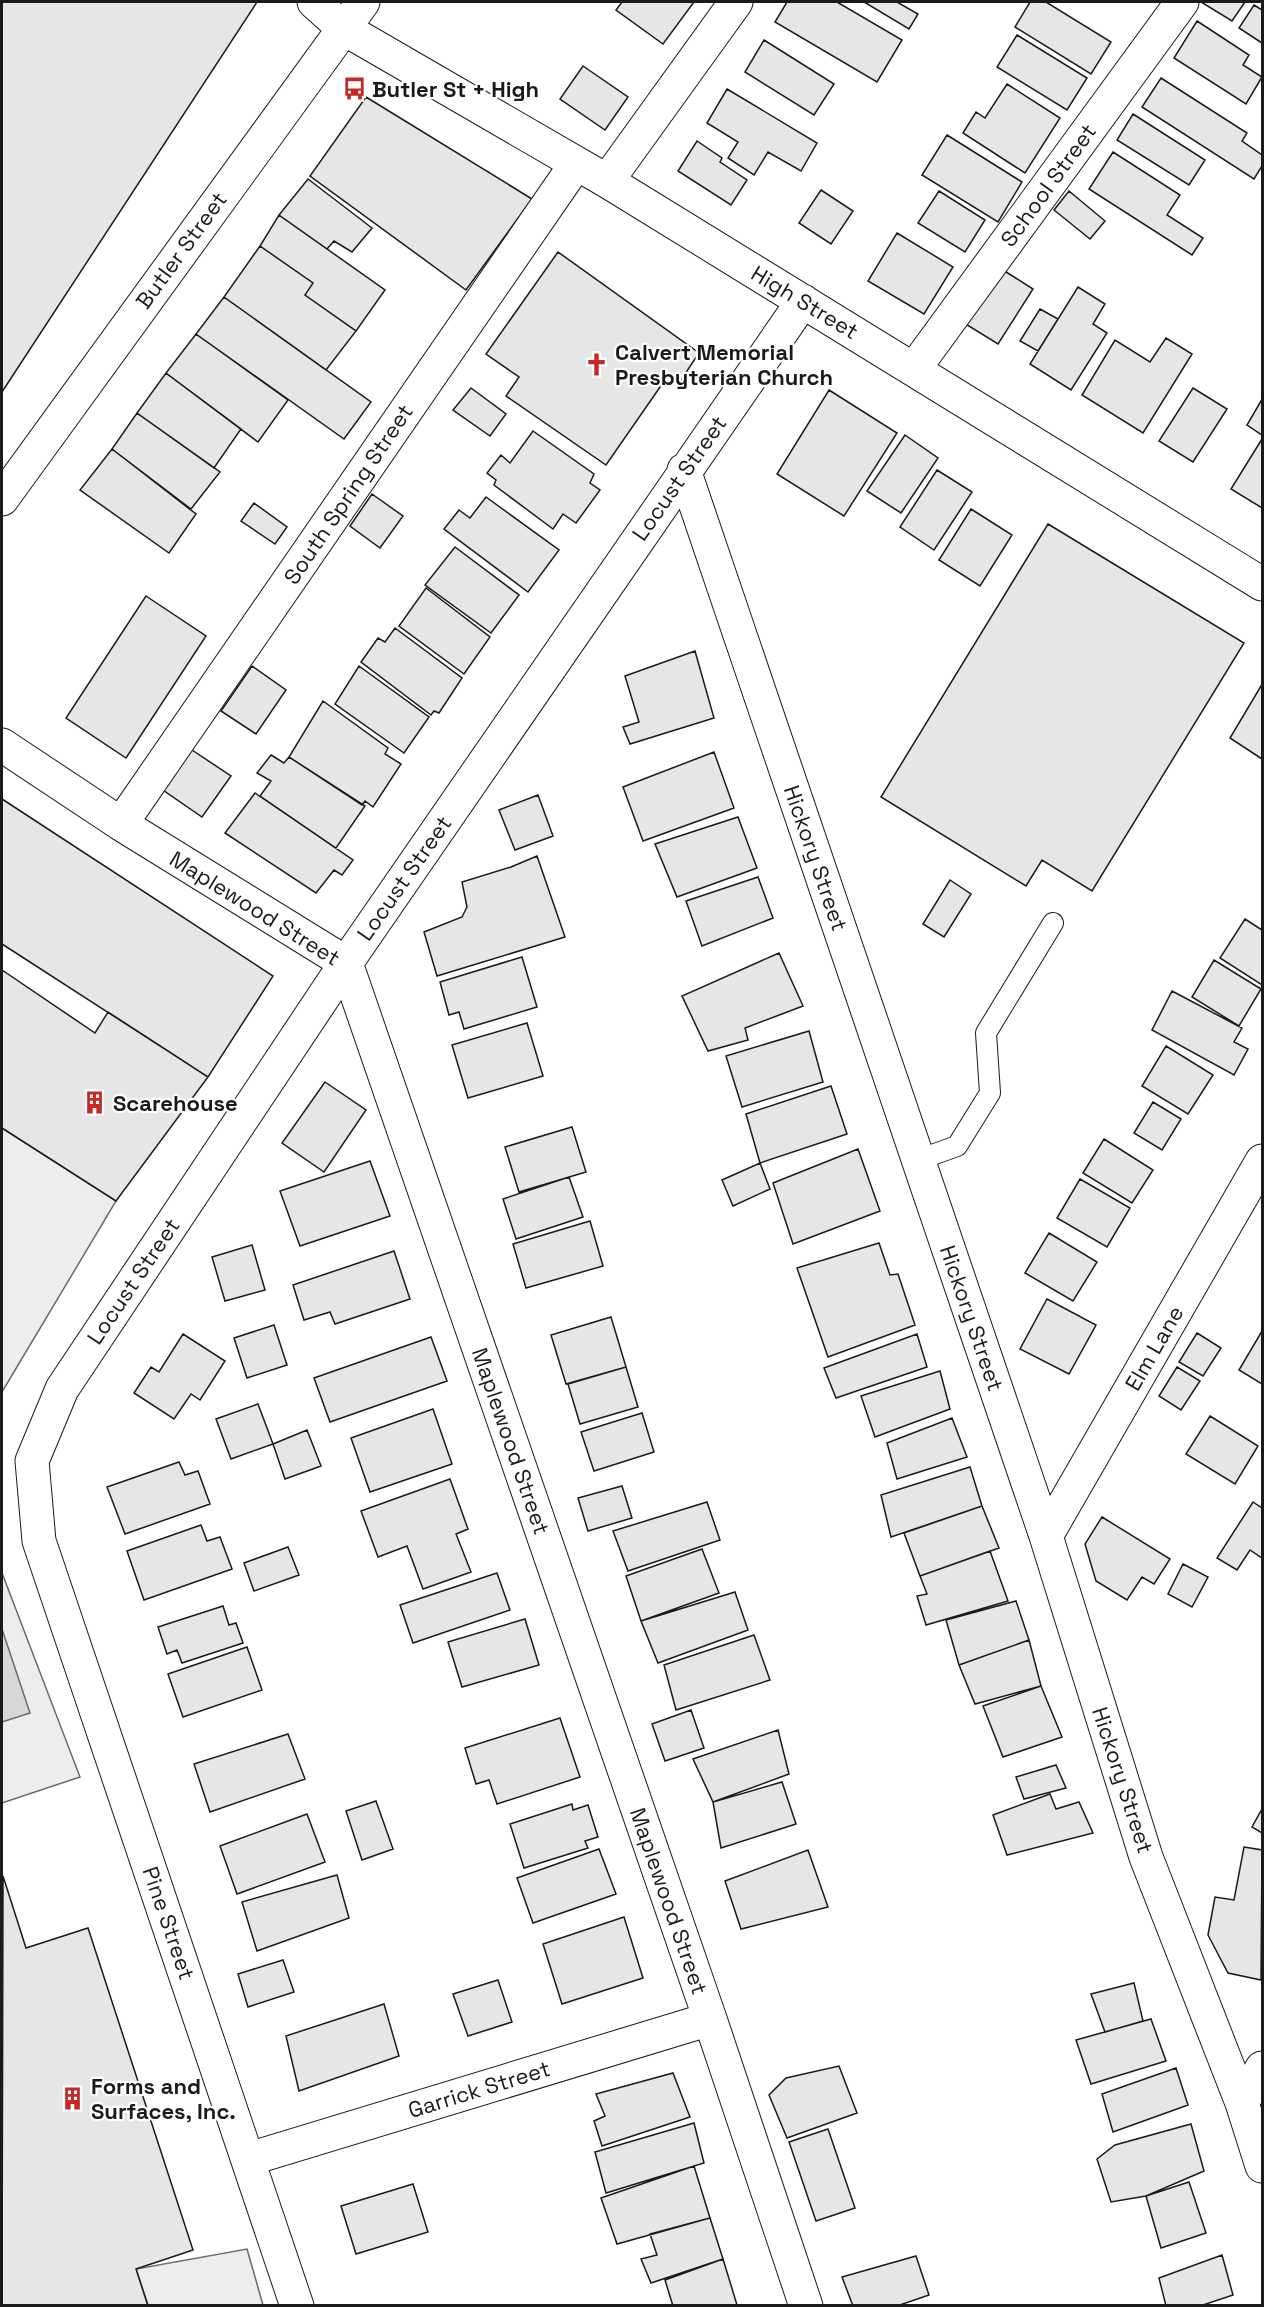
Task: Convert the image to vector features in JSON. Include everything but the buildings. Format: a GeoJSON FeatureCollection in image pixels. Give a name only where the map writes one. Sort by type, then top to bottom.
{"type":"FeatureCollection","features":[{"type":"Feature","properties":{"kind":"street","name":"High Street"},"geometry":{"type":"LineString","coordinates":[[314,2],[344,28],[607,181],[1263,584]]}},
{"type":"Feature","properties":{"kind":"street","name":"Butler Street"},"geometry":{"type":"LineString","coordinates":[[2,499],[363,2]]}},
{"type":"Feature","properties":{"kind":"street"},"geometry":{"type":"LineString","coordinates":[[607,181],[736,2]]}},
{"type":"Feature","properties":{"kind":"street","name":"School Street"},"geometry":{"type":"LineString","coordinates":[[914,369],[1182,2]]}},
{"type":"Feature","properties":{"kind":"street","name":"South Spring Street"},"geometry":{"type":"LineString","coordinates":[[121,824],[576,164]]}},
{"type":"Feature","properties":{"kind":"street","name":"Locust Street"},"geometry":{"type":"LineString","coordinates":[[39,1541],[32,1461],[62,1389],[346,963],[684,470],[803,301]]}},
{"type":"Feature","properties":{"kind":"street","name":"Hickory Street"},"geometry":{"type":"LineString","coordinates":[[684,470],[1046,1536],[1146,1857],[1242,2103],[1263,2166]]}},
{"type":"Feature","properties":{"kind":"street","name":"Maplewood Street"},"geometry":{"type":"LineString","coordinates":[[2,745],[121,824],[346,963],[710,2019],[806,2306]]}},
{"type":"Feature","properties":{"kind":"street","name":"Elm Lane"},"geometry":{"type":"LineString","coordinates":[[1046,1536],[1263,1161]]}},
{"type":"Feature","properties":{"kind":"street","name":"Pine Street"},"geometry":{"type":"LineString","coordinates":[[39,1541],[297,2306]]}},
{"type":"Feature","properties":{"kind":"street","name":"Garrick Street"},"geometry":{"type":"LineString","coordinates":[[249,2159],[710,2019]]}},
{"type":"Feature","properties":{"kind":"street"},"geometry":{"type":"LineString","coordinates":[[1242,2103],[1263,2068]]}},
{"type":"Feature","properties":{"kind":"lane"},"geometry":{"type":"LineString","coordinates":[[918,1160],[957,1146],[990,1093],[986,1033],[1053,923]]}},
{"type":"Feature","properties":{"kind":"shaded area"},"geometry":{"type":"Polygon","coordinates":[[[2,1128],[116,1201],[2,1392],[2,1128]]]}},
{"type":"Feature","properties":{"kind":"shaded area"},"geometry":{"type":"Polygon","coordinates":[[[2,1573],[80,1777],[2,1803],[2,1573]]]}},
{"type":"Feature","properties":{"kind":"shaded area"},"geometry":{"type":"Polygon","coordinates":[[[2,1629],[30,1713],[2,1722],[2,1629]]]}},
{"type":"Feature","properties":{"kind":"shaded area"},"geometry":{"type":"Polygon","coordinates":[[[247,2249],[263,2305],[148,2305],[136,2269],[247,2249]]]}},
{"type":"Feature","properties":{"kind":"place","name":"Butler St + High"},"geometry":{"type":"Point","coordinates":[354,89]}},
{"type":"Feature","properties":{"kind":"place","name":"Calvert Memorial Presbyterian Church"},"geometry":{"type":"Point","coordinates":[597,365]}},
{"type":"Feature","properties":{"kind":"place","name":"Scarehouse"},"geometry":{"type":"Point","coordinates":[95,1103]}},
{"type":"Feature","properties":{"kind":"place","name":"Forms and Surfaces, Inc."},"geometry":{"type":"Point","coordinates":[73,2099]}}]}
